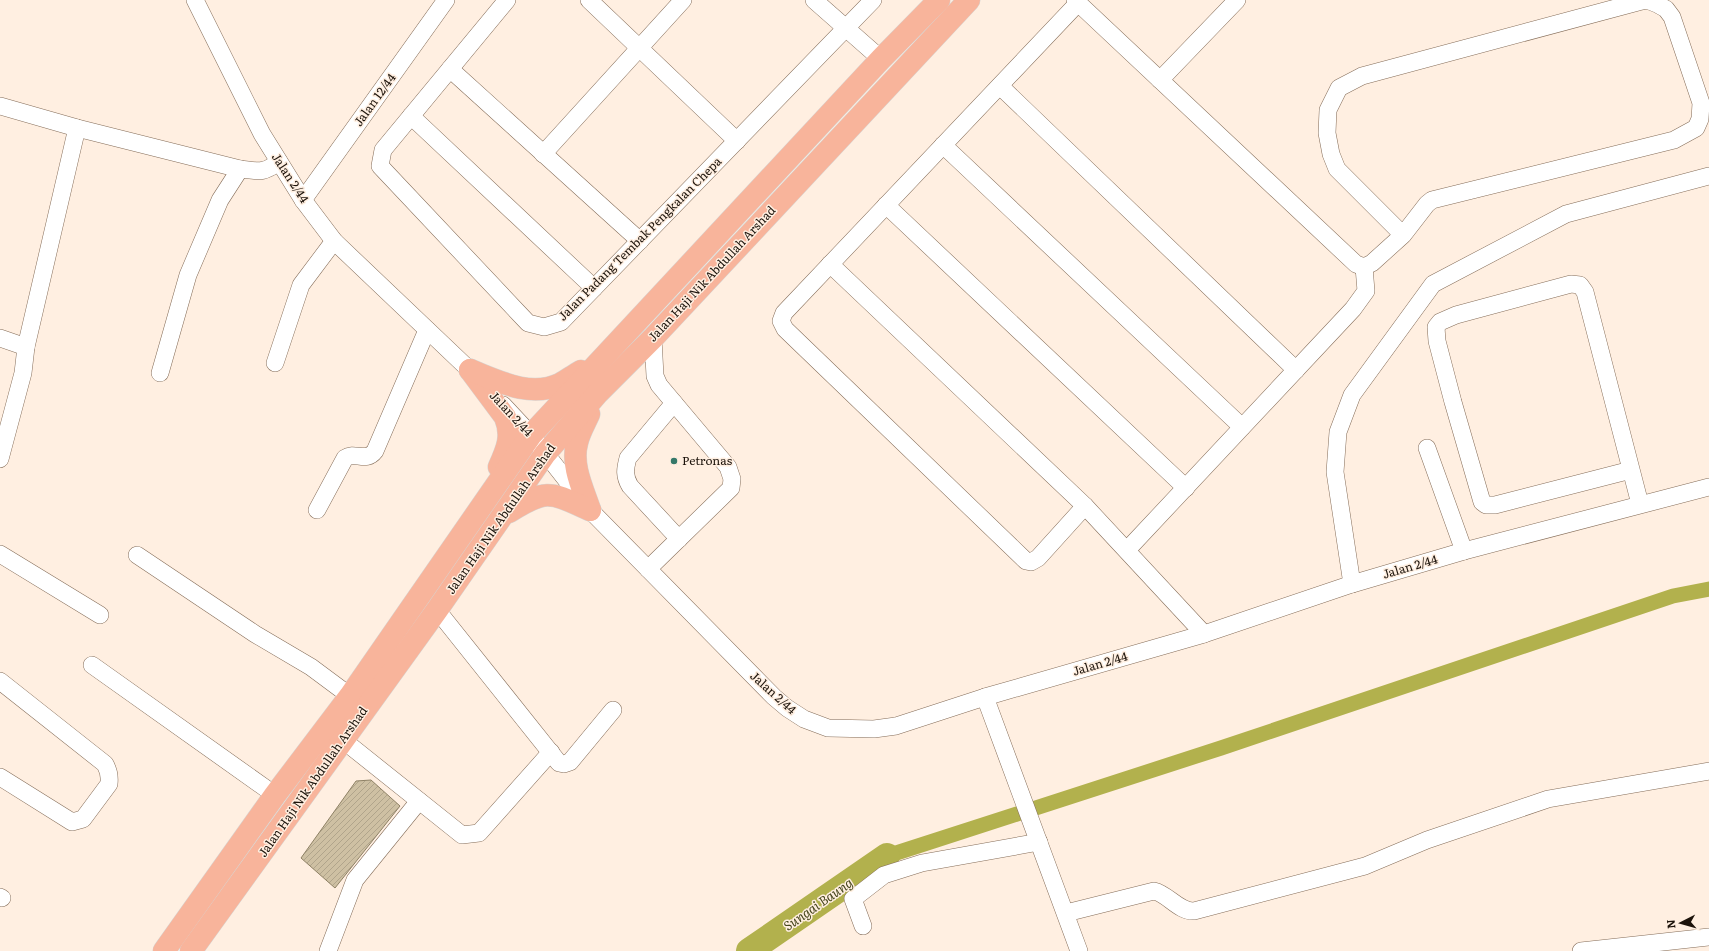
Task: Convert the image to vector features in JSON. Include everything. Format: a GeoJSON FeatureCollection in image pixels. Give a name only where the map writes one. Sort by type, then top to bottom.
{"type":"FeatureCollection","features":[{"type":"Feature","properties":{"kind":"main road","name":"Jalan Haji Nik Abdullah Arshad"},"geometry":{"type":"LineString","coordinates":[[164,951],[276,795],[350,696],[531,435],[881,59],[939,0]]}},
{"type":"Feature","properties":{"kind":"main road","name":"Jalan Haji Nik Abdullah Arshad"},"geometry":{"type":"LineString","coordinates":[[192,951],[436,610],[545,454],[598,392],[653,338],[969,0]]}},
{"type":"Feature","properties":{"kind":"main road"},"geometry":{"type":"LineString","coordinates":[[470,370],[516,388],[544,388],[559,384],[603,357]]}},
{"type":"Feature","properties":{"kind":"main road"},"geometry":{"type":"LineString","coordinates":[[470,370],[505,418],[509,426],[510,436],[508,447],[481,506]]}},
{"type":"Feature","properties":{"kind":"main road"},"geometry":{"type":"LineString","coordinates":[[590,510],[578,475],[575,454],[577,442],[598,392]]}},
{"type":"Feature","properties":{"kind":"main road"},"geometry":{"type":"LineString","coordinates":[[502,517],[530,499],[544,495],[560,497],[590,510]]}},
{"type":"Feature","properties":{"kind":"street","name":"Jalan 2/44"},"geometry":{"type":"LineString","coordinates":[[196,0],[262,134],[303,200],[334,241],[470,370],[531,435],[590,510],[774,697],[804,719],[828,728],[874,729],[896,726],[986,697],[1204,634],[1352,584],[1464,551],[1709,487]]}},
{"type":"Feature","properties":{"kind":"street","name":"Jalan 12/44"},"geometry":{"type":"LineString","coordinates":[[303,200],[446,0]]}},
{"type":"Feature","properties":{"kind":"street","name":"Jalan Padang Tembak Pengkalan Chepa"},"geometry":{"type":"LineString","coordinates":[[507,0],[383,150],[380,166],[528,323],[544,327],[561,322],[873,0]]}},
{"type":"Feature","properties":{"kind":"street"},"geometry":{"type":"LineString","coordinates":[[589,0],[737,141]]}},
{"type":"Feature","properties":{"kind":"street"},"geometry":{"type":"LineString","coordinates":[[543,154],[683,0]]}},
{"type":"Feature","properties":{"kind":"street"},"geometry":{"type":"LineString","coordinates":[[814,0],[881,59]]}},
{"type":"Feature","properties":{"kind":"street"},"geometry":{"type":"LineString","coordinates":[[1160,80],[1237,0]]}},
{"type":"Feature","properties":{"kind":"street"},"geometry":{"type":"LineString","coordinates":[[1085,506],[1038,558],[1030,562],[1023,559],[782,325],[781,321],[784,313],[1000,86],[1076,2],[1356,264],[1364,267],[1372,264],[1403,235],[1427,204],[1432,200],[1674,140],[1696,128],[1700,119],[1701,103],[1676,27],[1666,9],[1647,0],[1638,2],[1362,76],[1339,88],[1328,110],[1327,133],[1331,154],[1337,169],[1403,235]]}},
{"type":"Feature","properties":{"kind":"street"},"geometry":{"type":"LineString","coordinates":[[450,69],[640,241]]}},
{"type":"Feature","properties":{"kind":"street"},"geometry":{"type":"LineString","coordinates":[[1000,86],[1296,370]]}},
{"type":"Feature","properties":{"kind":"street"},"geometry":{"type":"LineString","coordinates":[[0,106],[77,128],[240,169],[261,172],[268,170],[279,162]]}},
{"type":"Feature","properties":{"kind":"street"},"geometry":{"type":"LineString","coordinates":[[411,116],[594,288]]}},
{"type":"Feature","properties":{"kind":"street"},"geometry":{"type":"LineString","coordinates":[[0,459],[23,373],[26,347],[77,128]]}},
{"type":"Feature","properties":{"kind":"street"},"geometry":{"type":"LineString","coordinates":[[943,145],[1242,427]]}},
{"type":"Feature","properties":{"kind":"street"},"geometry":{"type":"LineString","coordinates":[[160,374],[188,275],[220,200],[240,169]]}},
{"type":"Feature","properties":{"kind":"street"},"geometry":{"type":"LineString","coordinates":[[1352,584],[1335,472],[1338,432],[1352,395],[1433,284],[1566,214],[1709,176]]}},
{"type":"Feature","properties":{"kind":"street"},"geometry":{"type":"LineString","coordinates":[[886,205],[1186,488]]}},
{"type":"Feature","properties":{"kind":"street"},"geometry":{"type":"LineString","coordinates":[[276,363],[301,285],[334,241]]}},
{"type":"Feature","properties":{"kind":"street"},"geometry":{"type":"LineString","coordinates":[[830,264],[1085,506],[1204,634]]}},
{"type":"Feature","properties":{"kind":"street"},"geometry":{"type":"LineString","coordinates":[[1127,550],[1364,296],[1367,287],[1364,267]]}},
{"type":"Feature","properties":{"kind":"street"},"geometry":{"type":"LineString","coordinates":[[1631,470],[1495,505],[1486,505],[1482,502],[1453,402],[1437,341],[1436,327],[1440,322],[1456,315],[1571,284],[1580,285],[1585,292],[1640,504]]}},
{"type":"Feature","properties":{"kind":"street"},"geometry":{"type":"LineString","coordinates":[[317,510],[345,458],[351,455],[366,458],[375,451],[427,330]]}},
{"type":"Feature","properties":{"kind":"street"},"geometry":{"type":"LineString","coordinates":[[0,338],[26,347]]}},
{"type":"Feature","properties":{"kind":"street"},"geometry":{"type":"LineString","coordinates":[[648,569],[731,488],[732,479],[728,467],[659,384],[655,376],[653,338]]}},
{"type":"Feature","properties":{"kind":"street"},"geometry":{"type":"LineString","coordinates":[[674,403],[628,458],[625,469],[626,479],[630,486],[679,538]]}},
{"type":"Feature","properties":{"kind":"street"},"geometry":{"type":"LineString","coordinates":[[1426,448],[1464,551]]}},
{"type":"Feature","properties":{"kind":"street"},"geometry":{"type":"LineString","coordinates":[[0,554],[100,615]]}},
{"type":"Feature","properties":{"kind":"street"},"geometry":{"type":"LineString","coordinates":[[137,555],[255,634],[311,667],[350,696]]}},
{"type":"Feature","properties":{"kind":"street"},"geometry":{"type":"LineString","coordinates":[[436,610],[559,763],[564,764],[570,762],[613,710]]}},
{"type":"Feature","properties":{"kind":"street"},"geometry":{"type":"LineString","coordinates":[[92,665],[276,795]]}},
{"type":"Feature","properties":{"kind":"street"},"geometry":{"type":"LineString","coordinates":[[0,681],[105,764],[110,777],[109,784],[83,819],[72,822],[0,777]]}},
{"type":"Feature","properties":{"kind":"street"},"geometry":{"type":"LineString","coordinates":[[986,697],[1079,951]]}},
{"type":"Feature","properties":{"kind":"street"},"geometry":{"type":"LineString","coordinates":[[343,740],[462,835],[479,833],[551,752]]}},
{"type":"Feature","properties":{"kind":"street"},"geometry":{"type":"LineString","coordinates":[[1066,913],[1154,891],[1160,893],[1185,909],[1194,911],[1365,866],[1427,840],[1548,799],[1709,771]]}},
{"type":"Feature","properties":{"kind":"street"},"geometry":{"type":"LineString","coordinates":[[328,951],[355,880],[419,801]]}},
{"type":"Feature","properties":{"kind":"street"},"geometry":{"type":"LineString","coordinates":[[864,926],[853,899],[884,875],[922,863],[1039,842]]}},
{"type":"Feature","properties":{"kind":"street"},"geometry":{"type":"LineString","coordinates":[[1581,951],[1709,937]]}},
{"type":"Feature","properties":{"kind":"building"},"geometry":{"type":"Polygon","coordinates":[[[371,780],[400,806],[335,888],[301,858],[356,781],[371,780]]]}},
{"type":"Feature","properties":{"kind":"waterway"},"geometry":{"type":"LineString","coordinates":[[887,856],[1221,748],[1673,596],[1709,589]]}},
{"type":"Feature","properties":{"kind":"waterway","name":"Sungai Baung"},"geometry":{"type":"LineString","coordinates":[[749,951],[887,856]]}},
{"type":"Feature","properties":{"kind":"place","name":"Petronas"},"geometry":{"type":"Point","coordinates":[674,461]}}]}
